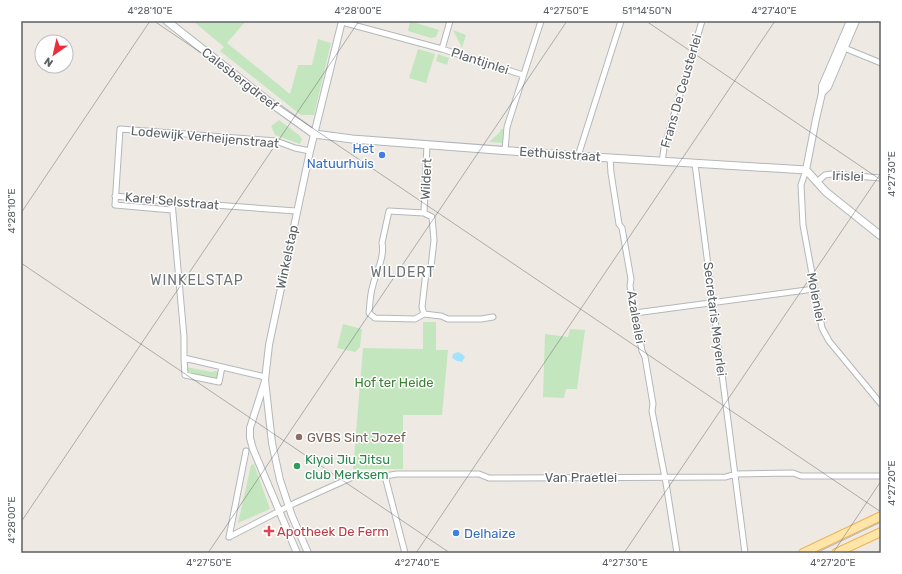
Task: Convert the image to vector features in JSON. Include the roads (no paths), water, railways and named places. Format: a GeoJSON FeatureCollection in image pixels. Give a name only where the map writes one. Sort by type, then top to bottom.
{"type":"FeatureCollection","features":[{"type":"Feature","properties":{"kind":"main road","name":"Calesbergdreef"},"geometry":{"type":"LineString","coordinates":[[167,21],[273,105],[314,134]]}},
{"type":"Feature","properties":{"kind":"main road","name":"Eethuisstraat"},"geometry":{"type":"LineString","coordinates":[[314,134],[352,139],[578,156],[806,170]]}},
{"type":"Feature","properties":{"kind":"main road"},"geometry":{"type":"LineString","coordinates":[[806,170],[826,192],[881,236]]}},
{"type":"Feature","properties":{"kind":"main road"},"geometry":{"type":"LineString","coordinates":[[803,553],[881,516]]}},
{"type":"Feature","properties":{"kind":"main road"},"geometry":{"type":"LineString","coordinates":[[836,553],[881,532]]}},
{"type":"Feature","properties":{"kind":"street","name":"Winkelstap"},"geometry":{"type":"LineString","coordinates":[[297,553],[253,449],[250,438],[250,428],[265,378],[269,345],[296,211],[342,21]]}},
{"type":"Feature","properties":{"kind":"street"},"geometry":{"type":"LineString","coordinates":[[342,21],[442,49]]}},
{"type":"Feature","properties":{"kind":"street","name":"Plantijnlei"},"geometry":{"type":"LineString","coordinates":[[450,21],[442,49],[523,75]]}},
{"type":"Feature","properties":{"kind":"street"},"geometry":{"type":"LineString","coordinates":[[505,150],[507,127],[541,21]]}},
{"type":"Feature","properties":{"kind":"street"},"geometry":{"type":"LineString","coordinates":[[578,156],[621,21]]}},
{"type":"Feature","properties":{"kind":"street","name":"Frans De Ceusterlei"},"geometry":{"type":"LineString","coordinates":[[662,162],[664,148],[702,21]]}},
{"type":"Feature","properties":{"kind":"street"},"geometry":{"type":"LineString","coordinates":[[806,170],[822,93],[822,86],[842,47],[851,22]]}},
{"type":"Feature","properties":{"kind":"street"},"geometry":{"type":"LineString","coordinates":[[842,47],[881,63]]}},
{"type":"Feature","properties":{"kind":"street","name":"Lodewijk Verheijenstraat"},"geometry":{"type":"LineString","coordinates":[[115,196],[120,129],[276,141],[295,148],[310,151]]}},
{"type":"Feature","properties":{"kind":"street","name":"Wildert"},"geometry":{"type":"LineString","coordinates":[[424,213],[427,144]]}},
{"type":"Feature","properties":{"kind":"street","name":"Azalealei"},"geometry":{"type":"LineString","coordinates":[[610,158],[619,224],[622,228],[631,279],[630,286],[642,351],[645,357],[653,404],[652,411],[676,538],[675,542],[677,553]]}},
{"type":"Feature","properties":{"kind":"street","name":"Secretaris Meyerlei"},"geometry":{"type":"LineString","coordinates":[[695,164],[746,553]]}},
{"type":"Feature","properties":{"kind":"street","name":"Molenlei"},"geometry":{"type":"LineString","coordinates":[[806,170],[801,185],[803,225],[822,328],[829,341],[881,404]]}},
{"type":"Feature","properties":{"kind":"street","name":"Irislei"},"geometry":{"type":"LineString","coordinates":[[817,182],[824,175],[830,174],[881,178]]}},
{"type":"Feature","properties":{"kind":"street","name":"Karel Selsstraat"},"geometry":{"type":"LineString","coordinates":[[172,210],[115,205],[115,196],[172,202],[296,211]]}},
{"type":"Feature","properties":{"kind":"street"},"geometry":{"type":"LineString","coordinates":[[172,202],[184,337],[185,375],[219,382],[222,367]]}},
{"type":"Feature","properties":{"kind":"street","name":"Wildert"},"geometry":{"type":"LineString","coordinates":[[424,314],[422,307],[426,272],[431,267],[434,240],[432,217],[424,213],[389,211],[382,243],[383,248],[377,275],[373,284],[369,313],[375,318],[415,319],[424,314],[441,316],[448,319],[481,319],[493,316]]}},
{"type":"Feature","properties":{"kind":"street"},"geometry":{"type":"LineString","coordinates":[[635,313],[814,289]]}},
{"type":"Feature","properties":{"kind":"street"},"geometry":{"type":"LineString","coordinates":[[184,358],[265,378]]}},
{"type":"Feature","properties":{"kind":"street","name":"Winkelstap"},"geometry":{"type":"LineString","coordinates":[[265,378],[272,444],[280,480],[288,506],[308,553]]}},
{"type":"Feature","properties":{"kind":"street"},"geometry":{"type":"LineString","coordinates":[[246,450],[229,537],[279,512]]}},
{"type":"Feature","properties":{"kind":"street","name":"Van Praetlei"},"geometry":{"type":"LineString","coordinates":[[279,512],[288,506],[355,476],[384,476],[397,474],[479,474],[489,478],[726,477],[735,474],[793,473],[801,476],[881,476]]}},
{"type":"Feature","properties":{"kind":"street"},"geometry":{"type":"LineString","coordinates":[[384,476],[405,553]]}},
{"type":"Feature","properties":{"kind":"water"},"geometry":{"type":"Polygon","coordinates":[[[458,352],[465,357],[462,362],[452,358],[453,354],[458,352]]]}},
{"type":"Feature","properties":{"kind":"tram line"},"geometry":{"type":"LineString","coordinates":[[816,553],[881,522]]}},
{"type":"Feature","properties":{"kind":"place","name":"Het Natuurhuis"},"geometry":{"type":"Point","coordinates":[382,155]}},
{"type":"Feature","properties":{"kind":"place","name":"GVBS Sint Jozef"},"geometry":{"type":"Point","coordinates":[299,437]}},
{"type":"Feature","properties":{"kind":"place","name":"Kiyoi Jiu Jitsu club Merksem"},"geometry":{"type":"Point","coordinates":[297,466]}},
{"type":"Feature","properties":{"kind":"place","name":"Apotheek De Ferm"},"geometry":{"type":"Point","coordinates":[269,531]}},
{"type":"Feature","properties":{"kind":"place","name":"Delhaize"},"geometry":{"type":"Point","coordinates":[456,533]}},
{"type":"Feature","properties":{"kind":"district","name":"WILDERT"},"geometry":{"type":"Point","coordinates":[403,272]}},
{"type":"Feature","properties":{"kind":"district","name":"WINKELSTAP"},"geometry":{"type":"Point","coordinates":[197,280]}},
{"type":"Feature","properties":{"kind":"park label","name":"Hof ter Heide"},"geometry":{"type":"Point","coordinates":[394,382]}}]}
